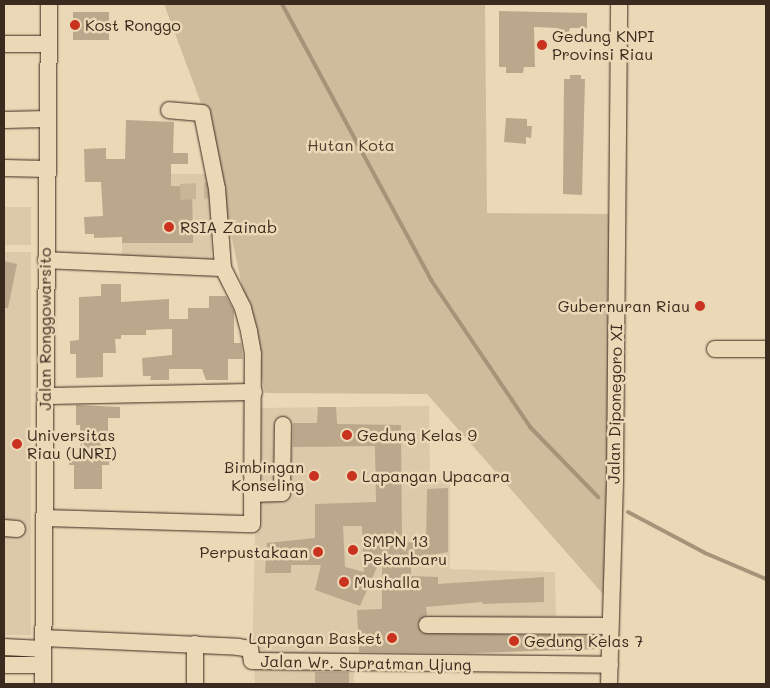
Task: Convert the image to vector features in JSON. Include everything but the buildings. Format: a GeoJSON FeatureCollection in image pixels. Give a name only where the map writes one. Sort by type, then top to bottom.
{"type":"FeatureCollection","features":[{"type":"Feature","properties":{"kind":"street","name":"Jalan Ronggowarsito"},"geometry":{"type":"LineString","coordinates":[[42,684],[49,4]]}},
{"type":"Feature","properties":{"kind":"street","name":"Jalan Diponegoro XI"},"geometry":{"type":"LineString","coordinates":[[609,684],[615,477],[619,4]]}},
{"type":"Feature","properties":{"kind":"street"},"geometry":{"type":"LineString","coordinates":[[4,44],[48,44]]}},
{"type":"Feature","properties":{"kind":"street"},"geometry":{"type":"LineString","coordinates":[[45,518],[252,524],[253,354],[243,308],[223,268],[215,190],[201,111],[169,110]]}},
{"type":"Feature","properties":{"kind":"street"},"geometry":{"type":"LineString","coordinates":[[4,120],[47,119]]}},
{"type":"Feature","properties":{"kind":"street"},"geometry":{"type":"LineString","coordinates":[[4,168],[47,169]]}},
{"type":"Feature","properties":{"kind":"street"},"geometry":{"type":"LineString","coordinates":[[136,263],[143,256],[211,259],[216,252],[216,237],[220,230]]}},
{"type":"Feature","properties":{"kind":"street"},"geometry":{"type":"LineString","coordinates":[[46,260],[223,268]]}},
{"type":"Feature","properties":{"kind":"street"},"geometry":{"type":"LineString","coordinates":[[714,349],[766,349]]}},
{"type":"Feature","properties":{"kind":"street"},"geometry":{"type":"LineString","coordinates":[[45,396],[254,392]]}},
{"type":"Feature","properties":{"kind":"street"},"geometry":{"type":"LineString","coordinates":[[252,494],[282,493],[283,425]]}},
{"type":"Feature","properties":{"kind":"street"},"geometry":{"type":"LineString","coordinates":[[428,625],[610,626]]}},
{"type":"Feature","properties":{"kind":"street","name":"Jalan Wr. Supratman Ujung"},"geometry":{"type":"LineString","coordinates":[[4,648],[43,643],[195,644],[250,649],[252,661],[262,662],[610,665]]}},
{"type":"Feature","properties":{"kind":"street"},"geometry":{"type":"LineString","coordinates":[[195,644],[195,684]]}},
{"type":"Feature","properties":{"kind":"street"},"geometry":{"type":"LineString","coordinates":[[4,664],[43,666]]}},
{"type":"Feature","properties":{"kind":"shaded area","name":"RSIA Zainab"},"geometry":{"type":"Polygon","coordinates":[[[122,174],[211,174],[211,261],[122,261],[122,174]]]}},
{"type":"Feature","properties":{"kind":"shaded area"},"geometry":{"type":"Polygon","coordinates":[[[4,207],[31,207],[31,245],[4,245],[4,207]]]}},
{"type":"Feature","properties":{"kind":"shaded area","name":"Universitas Riau (UNRI)"},"geometry":{"type":"Polygon","coordinates":[[[4,252],[31,252],[31,635],[4,635],[4,252]]]}},
{"type":"Feature","properties":{"kind":"shaded area","name":"SMPN 13 Pekanbaru"},"geometry":{"type":"Polygon","coordinates":[[[429,406],[430,480],[450,481],[450,569],[555,572],[556,616],[601,616],[602,649],[252,661],[258,408],[429,406]]]}},
{"type":"Feature","properties":{"kind":"shaded area"},"geometry":{"type":"Polygon","coordinates":[[[254,663],[354,666],[354,684],[255,684],[254,663]]]}},
{"type":"Feature","properties":{"kind":"green space","name":"Hutan Kota"},"geometry":{"type":"Polygon","coordinates":[[[164,4],[485,4],[487,213],[618,214],[610,602],[427,394],[265,393],[205,114],[164,4]]]}},
{"type":"Feature","properties":{"kind":"waterway"},"geometry":{"type":"LineString","coordinates":[[282,4],[431,280],[530,427],[598,497]]}},
{"type":"Feature","properties":{"kind":"waterway"},"geometry":{"type":"LineString","coordinates":[[628,512],[705,553],[766,579]]}},
{"type":"Feature","properties":{"kind":"tunnel"},"geometry":{"type":"LineString","coordinates":[[180,192],[213,190]]}},
{"type":"Feature","properties":{"kind":"place","name":"Kost Ronggo"},"geometry":{"type":"Point","coordinates":[75,25]}},
{"type":"Feature","properties":{"kind":"place","name":"Gedung KNPI Provinsi Riau"},"geometry":{"type":"Point","coordinates":[542,45]}},
{"type":"Feature","properties":{"kind":"place","name":"RSIA Zainab"},"geometry":{"type":"Point","coordinates":[169,227]}},
{"type":"Feature","properties":{"kind":"place","name":"Gubernuran Riau"},"geometry":{"type":"Point","coordinates":[700,306]}},
{"type":"Feature","properties":{"kind":"place","name":"Gedung Kelas 9"},"geometry":{"type":"Point","coordinates":[347,435]}},
{"type":"Feature","properties":{"kind":"place","name":"Universitas Riau (UNRI)"},"geometry":{"type":"Point","coordinates":[17,444]}},
{"type":"Feature","properties":{"kind":"place","name":"Bimbingan Konseling"},"geometry":{"type":"Point","coordinates":[314,476]}},
{"type":"Feature","properties":{"kind":"place","name":"Lapangan Upacara"},"geometry":{"type":"Point","coordinates":[352,476]}},
{"type":"Feature","properties":{"kind":"place","name":"SMPN 13 Pekanbaru"},"geometry":{"type":"Point","coordinates":[353,550]}},
{"type":"Feature","properties":{"kind":"place","name":"Perpustakaan"},"geometry":{"type":"Point","coordinates":[318,552]}},
{"type":"Feature","properties":{"kind":"place","name":"Mushalla"},"geometry":{"type":"Point","coordinates":[344,582]}},
{"type":"Feature","properties":{"kind":"place","name":"Lapangan Basket"},"geometry":{"type":"Point","coordinates":[392,638]}},
{"type":"Feature","properties":{"kind":"place","name":"Gedung Kelas 7"},"geometry":{"type":"Point","coordinates":[514,641]}}]}
